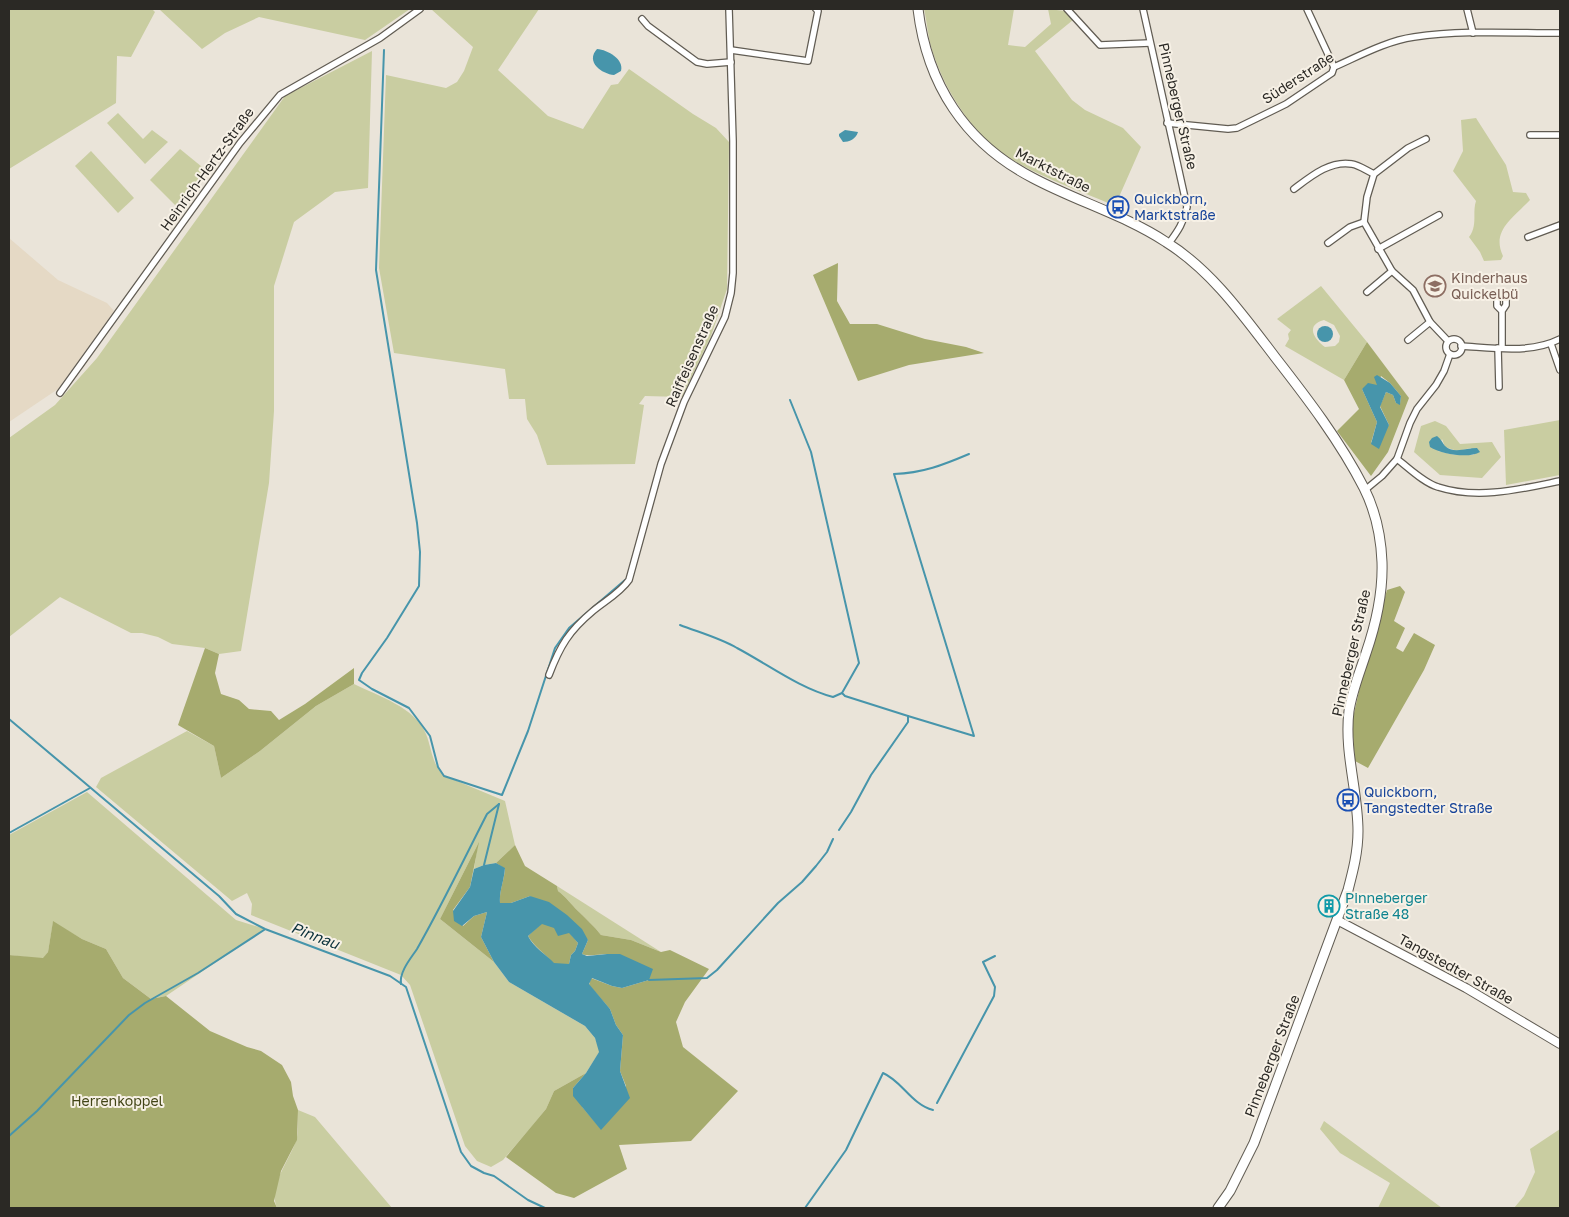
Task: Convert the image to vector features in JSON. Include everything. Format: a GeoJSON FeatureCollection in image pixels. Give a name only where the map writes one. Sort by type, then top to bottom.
{"type":"FeatureCollection","features":[{"type":"Feature","properties":{"kind":"main road","name":"Marktstraße"},"geometry":{"type":"LineString","coordinates":[[918,9],[930,65],[937,81],[955,111],[973,133],[994,152],[1033,178],[1146,230],[1169,243]]}},
{"type":"Feature","properties":{"kind":"main road","name":"Pinneberger Straße"},"geometry":{"type":"LineString","coordinates":[[1169,243],[1192,261],[1234,304],[1287,372],[1345,455],[1365,490],[1376,520],[1382,563],[1381,590],[1375,623],[1356,680],[1349,710],[1348,739],[1358,831],[1356,859],[1348,890],[1254,1143],[1230,1190],[1218,1208]]}},
{"type":"Feature","properties":{"kind":"street","name":"Heinrich-Hertz-Straße"},"geometry":{"type":"LineString","coordinates":[[60,393],[240,143],[280,95],[380,38],[420,9]]}},
{"type":"Feature","properties":{"kind":"street","name":"Raiffeisenstraße"},"geometry":{"type":"LineString","coordinates":[[549,675],[558,652],[568,634],[624,587],[629,580],[661,464],[684,402],[725,317],[731,293],[733,273],[733,141],[729,9]]}},
{"type":"Feature","properties":{"kind":"street"},"geometry":{"type":"LineString","coordinates":[[731,50],[808,61],[818,11],[816,9]]}},
{"type":"Feature","properties":{"kind":"street"},"geometry":{"type":"LineString","coordinates":[[1067,9],[1100,45],[1150,43]]}},
{"type":"Feature","properties":{"kind":"street","name":"Pinneberger Straße"},"geometry":{"type":"LineString","coordinates":[[1143,9],[1187,207],[1180,228],[1169,243]]}},
{"type":"Feature","properties":{"kind":"street"},"geometry":{"type":"LineString","coordinates":[[1307,9],[1334,67]]}},
{"type":"Feature","properties":{"kind":"street"},"geometry":{"type":"LineString","coordinates":[[1467,9],[1473,33]]}},
{"type":"Feature","properties":{"kind":"street"},"geometry":{"type":"LineString","coordinates":[[642,19],[648,26],[697,62],[707,64],[731,62]]}},
{"type":"Feature","properties":{"kind":"street","name":"Süderstraße"},"geometry":{"type":"LineString","coordinates":[[1168,123],[1228,129],[1237,128],[1286,104],[1332,73],[1334,67],[1383,46],[1412,37],[1473,33],[1560,33]]}},
{"type":"Feature","properties":{"kind":"street"},"geometry":{"type":"LineString","coordinates":[[1530,135],[1560,134]]}},
{"type":"Feature","properties":{"kind":"street"},"geometry":{"type":"LineString","coordinates":[[1426,139],[1408,148],[1374,174],[1367,197],[1364,222],[1392,271],[1413,290],[1430,322],[1448,341]]}},
{"type":"Feature","properties":{"kind":"street"},"geometry":{"type":"LineString","coordinates":[[1294,189],[1314,174],[1332,166],[1352,164],[1374,174]]}},
{"type":"Feature","properties":{"kind":"street"},"geometry":{"type":"LineString","coordinates":[[1378,249],[1439,216]]}},
{"type":"Feature","properties":{"kind":"street"},"geometry":{"type":"LineString","coordinates":[[1328,243],[1350,227],[1364,222]]}},
{"type":"Feature","properties":{"kind":"street"},"geometry":{"type":"LineString","coordinates":[[1528,237],[1560,225]]}},
{"type":"Feature","properties":{"kind":"street"},"geometry":{"type":"LineString","coordinates":[[1368,292],[1392,271]]}},
{"type":"Feature","properties":{"kind":"street"},"geometry":{"type":"LineString","coordinates":[[1499,387],[1502,310]]}},
{"type":"Feature","properties":{"kind":"street"},"geometry":{"type":"LineString","coordinates":[[1408,340],[1430,322]]}},
{"type":"Feature","properties":{"kind":"street"},"geometry":{"type":"LineString","coordinates":[[1461,346],[1528,349],[1552,344],[1560,339]]}},
{"type":"Feature","properties":{"kind":"street"},"geometry":{"type":"LineString","coordinates":[[1448,341],[1457,340],[1461,346]]}},
{"type":"Feature","properties":{"kind":"street"},"geometry":{"type":"LineString","coordinates":[[1448,341],[1446,350],[1450,354]]}},
{"type":"Feature","properties":{"kind":"street"},"geometry":{"type":"LineString","coordinates":[[1552,344],[1560,370]]}},
{"type":"Feature","properties":{"kind":"street"},"geometry":{"type":"LineString","coordinates":[[1450,354],[1455,354],[1460,350],[1461,346]]}},
{"type":"Feature","properties":{"kind":"street"},"geometry":{"type":"LineString","coordinates":[[1365,490],[1382,476],[1397,459],[1417,409],[1444,371],[1450,354]]}},
{"type":"Feature","properties":{"kind":"street"},"geometry":{"type":"LineString","coordinates":[[1397,459],[1437,487],[1462,492],[1504,492],[1560,482]]}},
{"type":"Feature","properties":{"kind":"street","name":"Tangstedter Straße"},"geometry":{"type":"LineString","coordinates":[[1337,920],[1466,988],[1560,1044]]}},
{"type":"Feature","properties":{"kind":"shaded area"},"geometry":{"type":"Polygon","coordinates":[[[9,238],[58,280],[107,303],[114,311],[58,389],[9,422],[9,238]]]}},
{"type":"Feature","properties":{"kind":"green space"},"geometry":{"type":"Polygon","coordinates":[[[9,9],[152,9],[155,12],[131,57],[117,56],[116,103],[9,169],[9,9]]]}},
{"type":"Feature","properties":{"kind":"green space"},"geometry":{"type":"Polygon","coordinates":[[[159,9],[410,9],[365,40],[259,17],[225,33],[202,49],[159,9]]]}},
{"type":"Feature","properties":{"kind":"green space"},"geometry":{"type":"Polygon","coordinates":[[[431,9],[539,9],[498,70],[548,116],[583,129],[611,85],[618,84],[629,69],[716,128],[729,142],[727,289],[711,336],[682,397],[645,396],[639,404],[644,405],[635,464],[547,465],[537,435],[527,419],[525,399],[509,399],[505,369],[394,353],[379,268],[386,75],[446,88],[457,82],[464,71],[473,47],[431,9]]]}},
{"type":"Feature","properties":{"kind":"green space"},"geometry":{"type":"Polygon","coordinates":[[[924,9],[1014,9],[1008,45],[1025,47],[1051,24],[1048,9],[1065,11],[1073,20],[1035,51],[1072,100],[1085,110],[1123,128],[1141,147],[1115,206],[1018,163],[989,142],[976,129],[954,99],[938,67],[931,45],[924,9]]]}},
{"type":"Feature","properties":{"kind":"green space"},"geometry":{"type":"Polygon","coordinates":[[[372,51],[368,188],[335,192],[294,222],[274,286],[274,411],[269,483],[241,651],[219,654],[205,648],[172,644],[158,637],[142,633],[131,633],[60,597],[9,637],[9,438],[55,405],[97,358],[285,96],[372,51]]]}},
{"type":"Feature","properties":{"kind":"green space"},"geometry":{"type":"Polygon","coordinates":[[[118,113],[143,139],[152,130],[168,142],[145,164],[107,123],[118,113]]]}},
{"type":"Feature","properties":{"kind":"green space"},"geometry":{"type":"Polygon","coordinates":[[[1476,118],[1506,165],[1513,192],[1526,193],[1530,200],[1511,219],[1502,232],[1500,247],[1503,256],[1501,260],[1484,261],[1469,237],[1474,224],[1476,201],[1453,171],[1463,151],[1461,120],[1476,118]]]}},
{"type":"Feature","properties":{"kind":"green space"},"geometry":{"type":"Polygon","coordinates":[[[180,149],[207,171],[177,207],[150,180],[180,149]]]}},
{"type":"Feature","properties":{"kind":"green space"},"geometry":{"type":"Polygon","coordinates":[[[91,151],[134,198],[118,213],[75,166],[91,151]]]}},
{"type":"Feature","properties":{"kind":"green space"},"geometry":{"type":"Polygon","coordinates":[[[838,263],[837,301],[850,324],[877,324],[925,339],[966,347],[984,353],[909,365],[858,381],[813,275],[838,263]]]}},
{"type":"Feature","properties":{"kind":"green space"},"geometry":{"type":"Polygon","coordinates":[[[1321,286],[1367,342],[1344,380],[1285,346],[1291,330],[1277,319],[1321,286]],[[1324,320],[1318,322],[1313,329],[1315,336],[1325,347],[1335,346],[1339,342],[1340,336],[1334,325],[1324,320]]]}},
{"type":"Feature","properties":{"kind":"green space"},"geometry":{"type":"Polygon","coordinates":[[[1367,342],[1409,398],[1388,452],[1371,476],[1337,431],[1359,409],[1344,380],[1367,342]],[[1381,376],[1378,385],[1362,389],[1377,422],[1371,443],[1389,425],[1380,406],[1386,392],[1393,395],[1396,403],[1400,404],[1401,396],[1381,376]]]}},
{"type":"Feature","properties":{"kind":"green space"},"geometry":{"type":"Polygon","coordinates":[[[1560,420],[1560,475],[1506,485],[1504,430],[1560,420]]]}},
{"type":"Feature","properties":{"kind":"green space"},"geometry":{"type":"Polygon","coordinates":[[[1435,421],[1446,426],[1460,444],[1492,442],[1501,457],[1482,478],[1440,475],[1414,452],[1421,426],[1435,421]],[[1442,439],[1438,451],[1455,455],[1474,455],[1471,448],[1457,451],[1445,447],[1442,439]]]}},
{"type":"Feature","properties":{"kind":"green space"},"geometry":{"type":"Polygon","coordinates":[[[1400,586],[1405,592],[1394,621],[1405,628],[1396,648],[1403,652],[1414,633],[1435,645],[1424,670],[1368,768],[1355,761],[1352,722],[1362,678],[1387,590],[1400,586]]]}},
{"type":"Feature","properties":{"kind":"green space"},"geometry":{"type":"Polygon","coordinates":[[[205,648],[219,654],[215,673],[221,694],[239,700],[249,709],[271,711],[279,720],[305,704],[354,668],[354,684],[316,706],[260,751],[221,778],[214,746],[178,725],[205,648]]]}},
{"type":"Feature","properties":{"kind":"green space"},"geometry":{"type":"Polygon","coordinates":[[[354,684],[395,703],[413,716],[426,734],[437,767],[445,776],[505,801],[515,845],[496,863],[474,869],[478,844],[440,919],[494,962],[509,982],[585,1026],[595,1038],[600,1051],[586,1073],[554,1091],[546,1109],[532,1126],[503,1160],[491,1167],[477,1161],[465,1146],[410,985],[401,975],[251,915],[252,904],[247,893],[232,901],[96,787],[101,778],[187,731],[214,746],[221,778],[260,751],[316,706],[354,684]]]}},
{"type":"Feature","properties":{"kind":"green space"},"geometry":{"type":"Polygon","coordinates":[[[87,792],[236,920],[265,929],[166,996],[151,999],[123,978],[106,949],[82,939],[53,922],[48,952],[43,959],[9,955],[9,835],[87,792]]]}},
{"type":"Feature","properties":{"kind":"green space"},"geometry":{"type":"Polygon","coordinates":[[[479,842],[470,887],[453,910],[463,926],[474,916],[487,912],[481,937],[494,962],[440,919],[479,842]]]}},
{"type":"Feature","properties":{"kind":"green space"},"geometry":{"type":"Polygon","coordinates":[[[515,845],[525,866],[557,886],[558,891],[601,935],[631,940],[661,952],[670,950],[709,969],[685,1002],[676,1022],[683,1047],[738,1091],[691,1141],[619,1145],[627,1169],[574,1198],[556,1193],[506,1157],[546,1109],[554,1091],[586,1073],[573,1088],[583,1108],[601,1129],[617,1111],[626,1086],[620,1071],[623,1035],[616,1025],[610,1009],[589,985],[591,978],[622,988],[649,980],[636,965],[626,958],[613,954],[582,954],[588,940],[530,896],[511,903],[500,903],[505,869],[496,863],[515,845]]]}},
{"type":"Feature","properties":{"kind":"green space"},"geometry":{"type":"Polygon","coordinates":[[[557,886],[661,952],[631,940],[601,935],[558,891],[557,886]]]}},
{"type":"Feature","properties":{"kind":"green space","name":"Herrenkoppel"},"geometry":{"type":"Polygon","coordinates":[[[53,921],[82,939],[106,949],[123,978],[151,999],[166,996],[210,1031],[261,1051],[282,1065],[291,1082],[298,1110],[297,1140],[281,1171],[274,1201],[277,1208],[9,1208],[9,955],[43,958],[48,952],[53,921]]]}},
{"type":"Feature","properties":{"kind":"green space"},"geometry":{"type":"Polygon","coordinates":[[[542,923],[569,932],[578,943],[571,955],[569,964],[554,964],[528,936],[542,923]]]}},
{"type":"Feature","properties":{"kind":"green space"},"geometry":{"type":"Polygon","coordinates":[[[298,1110],[315,1117],[392,1208],[277,1208],[275,1191],[280,1174],[296,1141],[298,1110]]]}},
{"type":"Feature","properties":{"kind":"green space"},"geometry":{"type":"Polygon","coordinates":[[[1324,1121],[1442,1208],[1378,1208],[1390,1183],[1340,1153],[1320,1129],[1324,1121]]]}},
{"type":"Feature","properties":{"kind":"green space"},"geometry":{"type":"Polygon","coordinates":[[[1560,1129],[1560,1208],[1514,1208],[1524,1196],[1535,1172],[1530,1149],[1560,1129]]]}},
{"type":"Feature","properties":{"kind":"water"},"geometry":{"type":"Polygon","coordinates":[[[597,49],[606,51],[618,59],[621,71],[614,75],[600,70],[594,63],[593,58],[597,49]]]}},
{"type":"Feature","properties":{"kind":"water"},"geometry":{"type":"Polygon","coordinates":[[[845,130],[858,132],[852,140],[843,142],[839,134],[845,130]]]}},
{"type":"Feature","properties":{"kind":"water"},"geometry":{"type":"Polygon","coordinates":[[[1322,326],[1328,326],[1333,331],[1331,340],[1322,342],[1317,337],[1317,331],[1322,326]]]}},
{"type":"Feature","properties":{"kind":"water"},"geometry":{"type":"Polygon","coordinates":[[[1377,375],[1390,383],[1401,396],[1400,405],[1396,403],[1393,395],[1386,392],[1380,407],[1389,425],[1379,449],[1371,444],[1377,422],[1362,389],[1368,383],[1377,385],[1374,377],[1377,375]]]}},
{"type":"Feature","properties":{"kind":"water"},"geometry":{"type":"Polygon","coordinates":[[[1437,436],[1445,446],[1452,450],[1477,448],[1480,452],[1462,455],[1448,454],[1435,450],[1430,447],[1429,442],[1437,436]]]}},
{"type":"Feature","properties":{"kind":"water"},"geometry":{"type":"Polygon","coordinates":[[[496,863],[505,868],[500,903],[511,903],[530,896],[549,902],[567,915],[582,929],[588,940],[582,954],[587,956],[620,954],[653,969],[649,980],[622,988],[592,978],[589,984],[610,1009],[616,1025],[623,1035],[620,1071],[630,1098],[601,1130],[573,1096],[573,1088],[586,1073],[599,1052],[595,1038],[585,1026],[509,982],[494,962],[481,937],[487,912],[474,916],[462,926],[454,921],[453,911],[470,887],[474,869],[496,863]],[[542,924],[528,936],[554,963],[569,964],[571,955],[578,943],[569,933],[558,936],[554,928],[542,924]]]}},
{"type":"Feature","properties":{"kind":"waterway"},"geometry":{"type":"LineString","coordinates":[[384,50],[376,270],[417,523],[420,552],[419,586],[359,680],[372,689],[409,708],[430,736],[438,767],[444,776],[502,795],[528,731],[555,648],[569,628],[625,580]]}},
{"type":"Feature","properties":{"kind":"waterway"},"geometry":{"type":"LineString","coordinates":[[790,400],[811,452],[859,663],[842,693],[845,696],[908,716]]}},
{"type":"Feature","properties":{"kind":"waterway"},"geometry":{"type":"LineString","coordinates":[[839,830],[871,775],[908,722],[908,716],[974,736],[894,474],[933,468],[969,454]]}},
{"type":"Feature","properties":{"kind":"waterway"},"geometry":{"type":"LineString","coordinates":[[680,625],[730,644],[808,688],[833,697],[842,693]]}},
{"type":"Feature","properties":{"kind":"waterway","name":"Pinnau"},"geometry":{"type":"LineString","coordinates":[[9,719],[219,896],[236,914],[265,929],[390,976],[406,987],[461,1152],[471,1166],[494,1176],[528,1200],[545,1208]]}},
{"type":"Feature","properties":{"kind":"waterway"},"geometry":{"type":"LineString","coordinates":[[9,833],[90,788]]}},
{"type":"Feature","properties":{"kind":"waterway"},"geometry":{"type":"LineString","coordinates":[[484,865],[499,804]]}},
{"type":"Feature","properties":{"kind":"waterway"},"geometry":{"type":"LineString","coordinates":[[401,984],[404,970],[435,916],[487,814],[499,804]]}},
{"type":"Feature","properties":{"kind":"waterway"},"geometry":{"type":"LineString","coordinates":[[649,980],[707,978],[717,970],[778,903],[802,882],[827,852],[833,839]]}},
{"type":"Feature","properties":{"kind":"waterway"},"geometry":{"type":"LineString","coordinates":[[9,1136],[37,1111],[129,1015],[145,1003],[198,973],[264,930]]}},
{"type":"Feature","properties":{"kind":"waterway"},"geometry":{"type":"LineString","coordinates":[[937,1103],[994,996],[995,987],[983,962],[995,956]]}},
{"type":"Feature","properties":{"kind":"waterway"},"geometry":{"type":"LineString","coordinates":[[805,1208],[846,1150],[883,1073],[896,1081],[919,1103],[933,1110]]}},
{"type":"Feature","properties":{"kind":"place","name":"Quickborn, Marktstraße"},"geometry":{"type":"Point","coordinates":[1118,207]}},
{"type":"Feature","properties":{"kind":"place","name":"Kinderhaus Quickelbü"},"geometry":{"type":"Point","coordinates":[1435,286]}},
{"type":"Feature","properties":{"kind":"place","name":"Quickborn, Tangstedter Straße"},"geometry":{"type":"Point","coordinates":[1348,800]}},
{"type":"Feature","properties":{"kind":"place","name":"Pinneberger Straße 48"},"geometry":{"type":"Point","coordinates":[1329,906]}}]}
